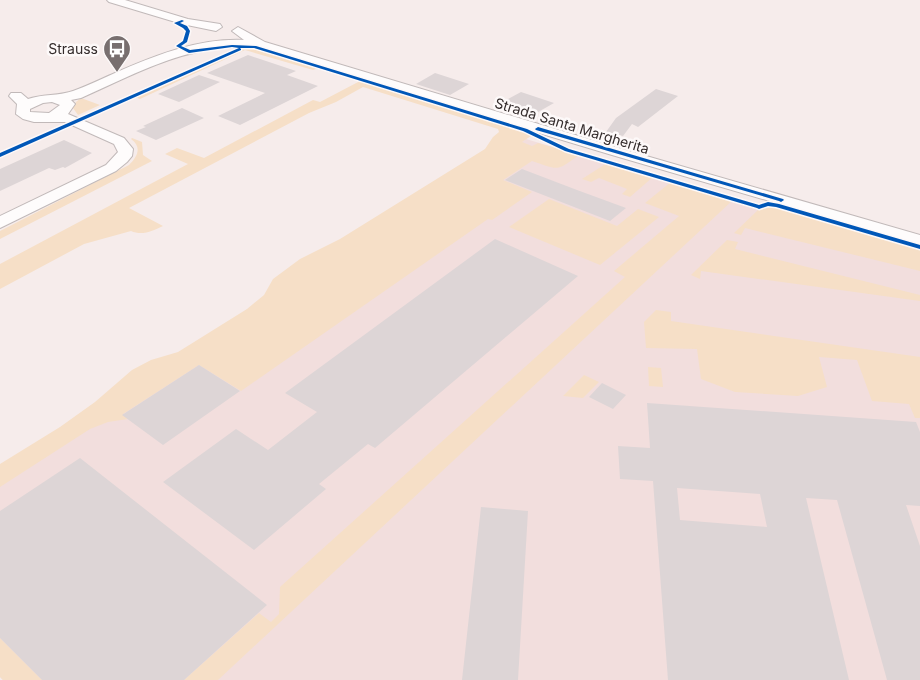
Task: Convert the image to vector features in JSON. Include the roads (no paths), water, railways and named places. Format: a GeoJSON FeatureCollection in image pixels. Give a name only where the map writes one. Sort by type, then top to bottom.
{"type":"FeatureCollection","features":[{"type":"Feature","properties":{"kind":"street","name":"Strada Santa Margherita"},"geometry":{"type":"LineString","coordinates":[[113,0],[182,21],[229,28],[238,31],[261,45]]}},
{"type":"Feature","properties":{"kind":"street","name":"Strada Santa Margherita"},"geometry":{"type":"LineString","coordinates":[[182,21],[194,29],[200,40],[217,43],[261,45],[920,240]]}},
{"type":"Feature","properties":{"kind":"street"},"geometry":{"type":"LineString","coordinates":[[184,49],[204,30],[216,27]]}},
{"type":"Feature","properties":{"kind":"street"},"geometry":{"type":"LineString","coordinates":[[20,102],[23,114],[26,116],[46,117],[184,49],[234,38],[239,34],[238,31]]}},
{"type":"Feature","properties":{"kind":"street"},"geometry":{"type":"LineString","coordinates":[[0,89],[20,102],[40,100],[67,105],[119,140],[125,145],[127,151],[124,158],[106,170],[0,223]]}},
{"type":"Feature","properties":{"kind":"place","name":"Strauss"},"geometry":{"type":"Point","coordinates":[117,73]}}]}
